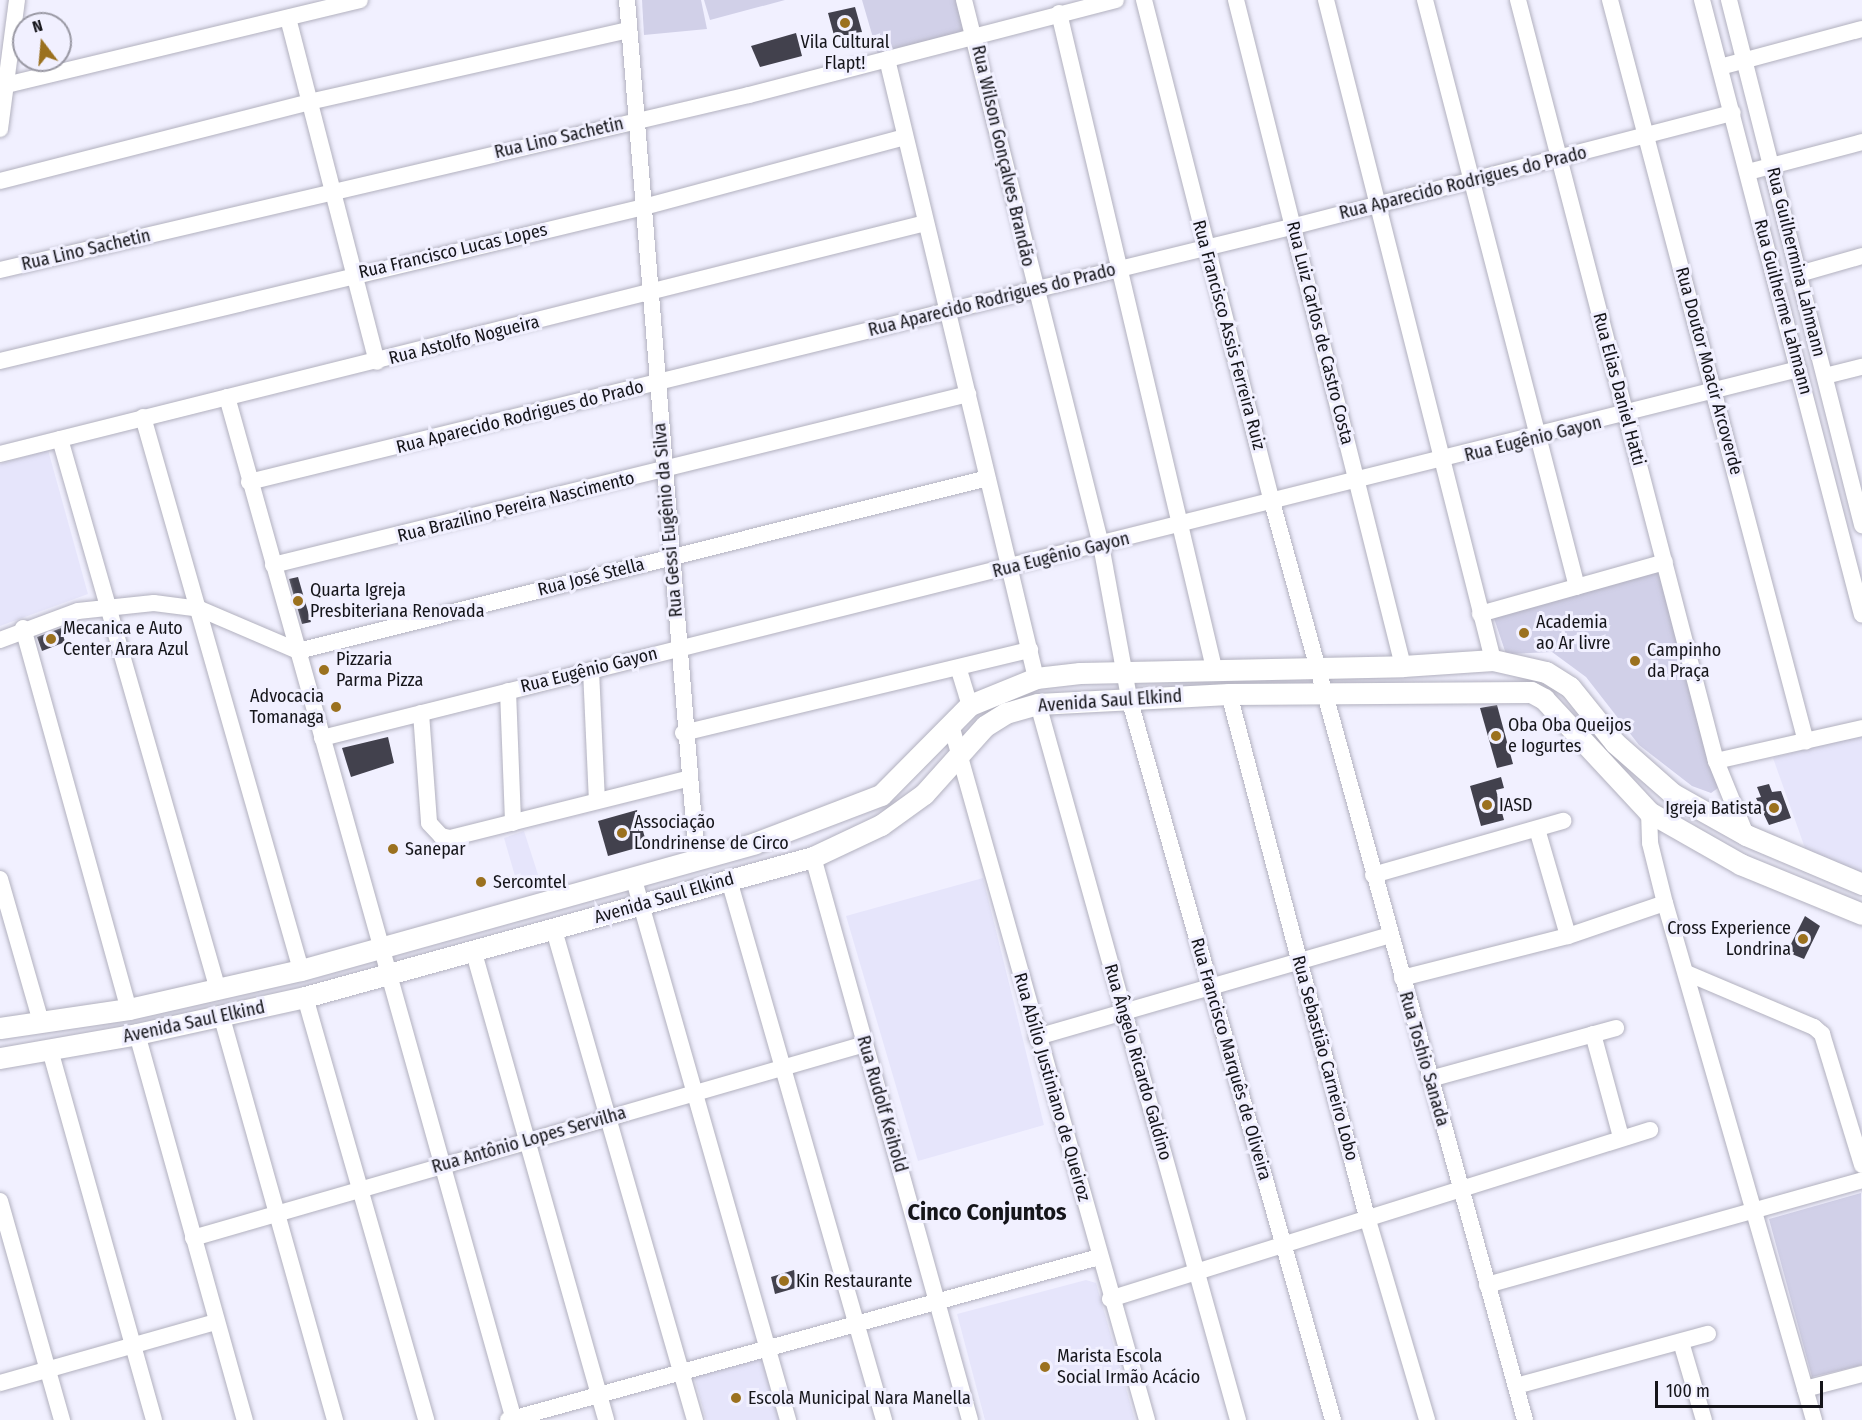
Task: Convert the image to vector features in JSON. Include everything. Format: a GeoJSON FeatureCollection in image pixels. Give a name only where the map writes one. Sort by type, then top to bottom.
{"type":"FeatureCollection","features":[{"type":"Feature","properties":{"kind":"main road","name":"Avenida Saul Elkind"},"geometry":{"type":"LineString","coordinates":[[0,1028],[129,1009],[218,990],[382,949],[634,880],[861,806],[881,795],[970,705],[1036,678],[1127,671],[1403,666],[1493,660],[1546,672],[1570,687],[1615,743],[1673,794],[1746,835],[1862,884]]}},
{"type":"Feature","properties":{"kind":"main road","name":"Avenida Saul Elkind"},"geometry":{"type":"LineString","coordinates":[[0,1058],[137,1035],[305,998],[474,953],[642,903],[813,857],[880,825],[924,794],[985,726],[1006,713],[1038,704],[1229,694],[1327,696],[1516,690],[1544,699],[1649,813],[1740,864],[1862,915]]}},
{"type":"Feature","properties":{"kind":"main road"},"geometry":{"type":"LineString","coordinates":[[1568,727],[1588,709]]}},
{"type":"Feature","properties":{"kind":"street"},"geometry":{"type":"LineString","coordinates":[[0,129],[5,73],[17,0]]}},
{"type":"Feature","properties":{"kind":"street"},"geometry":{"type":"LineString","coordinates":[[5,73],[288,18],[360,0]]}},
{"type":"Feature","properties":{"kind":"street","name":"Rua Gessi Eugênio da Silva"},"geometry":{"type":"LineString","coordinates":[[627,0],[679,648],[683,733],[697,861]]}},
{"type":"Feature","properties":{"kind":"street","name":"Rua Wilson Gonçalves Brandão"},"geometry":{"type":"LineString","coordinates":[[964,0],[1035,291],[1101,545],[1127,671],[1129,698]]}},
{"type":"Feature","properties":{"kind":"street","name":"Rua Lino Sachetin"},"geometry":{"type":"LineString","coordinates":[[0,270],[638,120],[1116,0]]}},
{"type":"Feature","properties":{"kind":"street","name":"Rua Francisco Assis Ferreira Ruiz"},"geometry":{"type":"LineString","coordinates":[[1144,0],[1272,502],[1327,696]]}},
{"type":"Feature","properties":{"kind":"street","name":"Rua Luiz Carlos de Castro Costa"},"geometry":{"type":"LineString","coordinates":[[1236,0],[1295,226],[1403,666]]}},
{"type":"Feature","properties":{"kind":"street"},"geometry":{"type":"LineString","coordinates":[[1326,0],[1493,660]]}},
{"type":"Feature","properties":{"kind":"street"},"geometry":{"type":"LineString","coordinates":[[1425,0],[1474,180],[1577,587]]}},
{"type":"Feature","properties":{"kind":"street","name":"Rua Elias Daniel Hatti"},"geometry":{"type":"LineString","coordinates":[[1518,0],[1716,761],[1746,835]]}},
{"type":"Feature","properties":{"kind":"street","name":"Rua Doutor Moacir Arcoverde"},"geometry":{"type":"LineString","coordinates":[[1610,0],[1806,742]]}},
{"type":"Feature","properties":{"kind":"street","name":"Rua Guilherme Lahmann"},"geometry":{"type":"LineString","coordinates":[[1702,0],[1862,615]]}},
{"type":"Feature","properties":{"kind":"street","name":"Rua Guilhermina Lahmann"},"geometry":{"type":"LineString","coordinates":[[1730,0],[1825,376],[1857,485],[1862,525]]}},
{"type":"Feature","properties":{"kind":"street"},"geometry":{"type":"LineString","coordinates":[[1059,14],[1215,668]]}},
{"type":"Feature","properties":{"kind":"street"},"geometry":{"type":"LineString","coordinates":[[288,18],[376,362]]}},
{"type":"Feature","properties":{"kind":"street"},"geometry":{"type":"LineString","coordinates":[[1720,67],[1862,29]]}},
{"type":"Feature","properties":{"kind":"street"},"geometry":{"type":"LineString","coordinates":[[0,181],[309,102],[629,30]]}},
{"type":"Feature","properties":{"kind":"street"},"geometry":{"type":"LineString","coordinates":[[887,59],[1036,678]]}},
{"type":"Feature","properties":{"kind":"street","name":"Rua Aparecido Rodrigues do Prado"},"geometry":{"type":"LineString","coordinates":[[249,482],[1035,291],[1560,159],[1733,113]]}},
{"type":"Feature","properties":{"kind":"street","name":"Rua Francisco Lucas Lopes"},"geometry":{"type":"LineString","coordinates":[[0,361],[353,274],[644,207],[905,137]]}},
{"type":"Feature","properties":{"kind":"street"},"geometry":{"type":"LineString","coordinates":[[1748,172],[1862,142]]}},
{"type":"Feature","properties":{"kind":"street","name":"Rua Astolfo Nogueira"},"geometry":{"type":"LineString","coordinates":[[0,454],[143,417],[650,295],[926,223]]}},
{"type":"Feature","properties":{"kind":"street"},"geometry":{"type":"LineString","coordinates":[[1799,274],[1862,256]]}},
{"type":"Feature","properties":{"kind":"street"},"geometry":{"type":"LineString","coordinates":[[1825,376],[1862,367]]}},
{"type":"Feature","properties":{"kind":"street","name":"Rua Eugênio Gayon"},"geometry":{"type":"LineString","coordinates":[[322,738],[679,648],[1442,462],[1715,393],[1799,369]]}},
{"type":"Feature","properties":{"kind":"street","name":"Rua Brazilino Pereira Nascimento"},"geometry":{"type":"LineString","coordinates":[[273,565],[664,471],[968,394]]}},
{"type":"Feature","properties":{"kind":"street"},"geometry":{"type":"LineString","coordinates":[[227,397],[249,482],[443,1165],[512,1420],[1099,1257]]}},
{"type":"Feature","properties":{"kind":"street"},"geometry":{"type":"LineString","coordinates":[[143,417],[200,609],[300,970]]}},
{"type":"Feature","properties":{"kind":"street"},"geometry":{"type":"LineString","coordinates":[[60,439],[105,606],[218,990]]}},
{"type":"Feature","properties":{"kind":"street","name":"Rua José Stella"},"geometry":{"type":"LineString","coordinates":[[298,651],[988,478]]}},
{"type":"Feature","properties":{"kind":"street"},"geometry":{"type":"LineString","coordinates":[[1831,492],[1857,485]]}},
{"type":"Feature","properties":{"kind":"street"},"geometry":{"type":"LineString","coordinates":[[1480,614],[1665,562]]}},
{"type":"Feature","properties":{"kind":"street"},"geometry":{"type":"LineString","coordinates":[[0,640],[23,628],[105,606],[154,603],[200,609],[298,651]]}},
{"type":"Feature","properties":{"kind":"street"},"geometry":{"type":"LineString","coordinates":[[23,628],[129,1009]]}},
{"type":"Feature","properties":{"kind":"street"},"geometry":{"type":"LineString","coordinates":[[683,733],[959,670],[1030,650]]}},
{"type":"Feature","properties":{"kind":"street"},"geometry":{"type":"LineString","coordinates":[[591,670],[597,800]]}},
{"type":"Feature","properties":{"kind":"street"},"geometry":{"type":"LineString","coordinates":[[959,670],[970,705]]}},
{"type":"Feature","properties":{"kind":"street"},"geometry":{"type":"LineString","coordinates":[[508,691],[513,823]]}},
{"type":"Feature","properties":{"kind":"street","name":"Rua Sebastião Carneiro Lobo"},"geometry":{"type":"LineString","coordinates":[[1229,694],[1367,1217],[1427,1420]]}},
{"type":"Feature","properties":{"kind":"street","name":"Rua Toshio Sanada"},"geometry":{"type":"LineString","coordinates":[[1327,696],[1373,875],[1525,1420]]}},
{"type":"Feature","properties":{"kind":"street","name":"Rua Francisco Marquês de Oliveira"},"geometry":{"type":"LineString","coordinates":[[1129,698],[1334,1420]]}},
{"type":"Feature","properties":{"kind":"street","name":"Rua Ângelo Ricardo Galdino"},"geometry":{"type":"LineString","coordinates":[[1038,704],[1238,1420]]}},
{"type":"Feature","properties":{"kind":"street"},"geometry":{"type":"LineString","coordinates":[[421,713],[429,824],[433,831],[450,838],[687,779]]}},
{"type":"Feature","properties":{"kind":"street","name":"Rua Abílio Justiniano de Queiroz"},"geometry":{"type":"LineString","coordinates":[[951,725],[1110,1299],[1147,1420]]}},
{"type":"Feature","properties":{"kind":"street"},"geometry":{"type":"LineString","coordinates":[[1716,761],[1862,728]]}},
{"type":"Feature","properties":{"kind":"street"},"geometry":{"type":"LineString","coordinates":[[1706,814],[1719,797],[1723,778]]}},
{"type":"Feature","properties":{"kind":"street"},"geometry":{"type":"LineString","coordinates":[[1649,813],[1650,843],[1665,903],[1689,974],[1814,1420]]}},
{"type":"Feature","properties":{"kind":"street"},"geometry":{"type":"LineString","coordinates":[[1373,875],[1563,821]]}},
{"type":"Feature","properties":{"kind":"street"},"geometry":{"type":"LineString","coordinates":[[1537,829],[1568,936]]}},
{"type":"Feature","properties":{"kind":"street","name":"Rua Rudolf Keihold"},"geometry":{"type":"LineString","coordinates":[[813,857],[970,1420]]}},
{"type":"Feature","properties":{"kind":"street"},"geometry":{"type":"LineString","coordinates":[[0,879],[41,1022]]}},
{"type":"Feature","properties":{"kind":"street"},"geometry":{"type":"LineString","coordinates":[[634,880],[697,1091],[788,1420]]}},
{"type":"Feature","properties":{"kind":"street"},"geometry":{"type":"LineString","coordinates":[[729,880],[884,1420]]}},
{"type":"Feature","properties":{"kind":"street"},"geometry":{"type":"LineString","coordinates":[[1402,978],[1568,936],[1665,903]]}},
{"type":"Feature","properties":{"kind":"street"},"geometry":{"type":"LineString","coordinates":[[554,930],[695,1420]]}},
{"type":"Feature","properties":{"kind":"street"},"geometry":{"type":"LineString","coordinates":[[1037,1037],[1212,990],[1390,935]]}},
{"type":"Feature","properties":{"kind":"street"},"geometry":{"type":"LineString","coordinates":[[474,953],[606,1420]]}},
{"type":"Feature","properties":{"kind":"street"},"geometry":{"type":"LineString","coordinates":[[1689,974],[1814,1027],[1822,1035],[1862,1164]]}},
{"type":"Feature","properties":{"kind":"street"},"geometry":{"type":"LineString","coordinates":[[305,998],[426,1420]]}},
{"type":"Feature","properties":{"kind":"street"},"geometry":{"type":"LineString","coordinates":[[222,1018],[335,1420]]}},
{"type":"Feature","properties":{"kind":"street"},"geometry":{"type":"LineString","coordinates":[[1430,1079],[1616,1028]]}},
{"type":"Feature","properties":{"kind":"street"},"geometry":{"type":"LineString","coordinates":[[1593,1034],[1621,1137]]}},
{"type":"Feature","properties":{"kind":"street"},"geometry":{"type":"LineString","coordinates":[[137,1035],[215,1322],[245,1420]]}},
{"type":"Feature","properties":{"kind":"street","name":"Rua Antônio Lopes Servilha"},"geometry":{"type":"LineString","coordinates":[[193,1238],[528,1142],[608,1116],[865,1044]]}},
{"type":"Feature","properties":{"kind":"street"},"geometry":{"type":"LineString","coordinates":[[50,1050],[154,1420]]}},
{"type":"Feature","properties":{"kind":"street"},"geometry":{"type":"LineString","coordinates":[[1110,1299],[1282,1243],[1461,1190],[1621,1137],[1650,1130]]}},
{"type":"Feature","properties":{"kind":"street"},"geometry":{"type":"LineString","coordinates":[[1487,1285],[1862,1180]]}},
{"type":"Feature","properties":{"kind":"street"},"geometry":{"type":"LineString","coordinates":[[0,1201],[62,1420]]}},
{"type":"Feature","properties":{"kind":"street"},"geometry":{"type":"LineString","coordinates":[[0,1383],[215,1322]]}},
{"type":"Feature","properties":{"kind":"street"},"geometry":{"type":"LineString","coordinates":[[1516,1386],[1708,1334]]}},
{"type":"Feature","properties":{"kind":"street"},"geometry":{"type":"LineString","coordinates":[[1681,1342],[1704,1420]]}},
{"type":"Feature","properties":{"kind":"street"},"geometry":{"type":"LineString","coordinates":[[1805,1389],[1862,1374]]}},
{"type":"Feature","properties":{"kind":"shaded area"},"geometry":{"type":"Polygon","coordinates":[[[642,0],[701,0],[707,29],[644,35],[642,0]]]}},
{"type":"Feature","properties":{"kind":"shaded area"},"geometry":{"type":"Polygon","coordinates":[[[704,0],[785,0],[710,20],[704,0]]]}},
{"type":"Feature","properties":{"kind":"shaded area"},"geometry":{"type":"Polygon","coordinates":[[[862,0],[957,0],[963,30],[956,37],[878,55],[862,0]]]}},
{"type":"Feature","properties":{"kind":"shaded area"},"geometry":{"type":"Polygon","coordinates":[[[48,450],[88,594],[0,626],[0,464],[48,450]]]}},
{"type":"Feature","properties":{"kind":"shaded area"},"geometry":{"type":"Polygon","coordinates":[[[1660,569],[1718,788],[1711,793],[1692,786],[1639,745],[1586,677],[1552,652],[1506,654],[1494,618],[1660,569]]]}},
{"type":"Feature","properties":{"kind":"shaded area"},"geometry":{"type":"Polygon","coordinates":[[[1862,734],[1862,874],[1806,851],[1773,758],[1862,734]]]}},
{"type":"Feature","properties":{"kind":"shaded area"},"geometry":{"type":"Polygon","coordinates":[[[524,831],[541,884],[519,890],[504,838],[524,831]]]}},
{"type":"Feature","properties":{"kind":"shaded area"},"geometry":{"type":"Polygon","coordinates":[[[983,878],[1044,1125],[918,1161],[846,916],[983,878]]]}},
{"type":"Feature","properties":{"kind":"shaded area"},"geometry":{"type":"Polygon","coordinates":[[[1861,1193],[1862,1365],[1812,1377],[1769,1219],[1861,1193]]]}},
{"type":"Feature","properties":{"kind":"shaded area","name":"Marista Escola Social Irmão Acácio"},"geometry":{"type":"Polygon","coordinates":[[[1086,1280],[1096,1283],[1135,1420],[985,1420],[957,1314],[1086,1280]]]}},
{"type":"Feature","properties":{"kind":"shaded area","name":"Escola Municipal Nara Manella"},"geometry":{"type":"Polygon","coordinates":[[[761,1357],[779,1420],[706,1420],[694,1376],[761,1357]]]}},
{"type":"Feature","properties":{"kind":"building","name":"Vila Cultural Flapt!"},"geometry":{"type":"Polygon","coordinates":[[[855,7],[862,32],[835,39],[828,13],[855,7]]]}},
{"type":"Feature","properties":{"kind":"building"},"geometry":{"type":"Polygon","coordinates":[[[796,33],[802,56],[760,67],[751,46],[796,33]]]}},
{"type":"Feature","properties":{"kind":"building","name":"Quarta Igreja Presbiteriana Renovada"},"geometry":{"type":"Polygon","coordinates":[[[298,577],[311,622],[302,624],[289,579],[298,577]]]}},
{"type":"Feature","properties":{"kind":"building","name":"Mecanica e Auto Center Arara Azul"},"geometry":{"type":"Polygon","coordinates":[[[61,628],[65,642],[42,651],[37,637],[61,628]]]}},
{"type":"Feature","properties":{"kind":"building","name":"Oba Oba Queijos e Iogurtes"},"geometry":{"type":"Polygon","coordinates":[[[1497,705],[1513,764],[1497,768],[1480,708],[1497,705]]]}},
{"type":"Feature","properties":{"kind":"building"},"geometry":{"type":"Polygon","coordinates":[[[388,737],[394,763],[351,777],[342,748],[388,737]]]}},
{"type":"Feature","properties":{"kind":"building","name":"IASD"},"geometry":{"type":"Polygon","coordinates":[[[1501,777],[1504,788],[1496,790],[1504,820],[1481,826],[1470,786],[1501,777]]]}},
{"type":"Feature","properties":{"kind":"building","name":"Igreja Batista"},"geometry":{"type":"Polygon","coordinates":[[[1769,784],[1772,792],[1781,791],[1791,818],[1769,825],[1756,798],[1761,797],[1757,787],[1769,784]]]}},
{"type":"Feature","properties":{"kind":"building","name":"Associação Londrinense de Circo"},"geometry":{"type":"Polygon","coordinates":[[[637,810],[647,845],[608,856],[598,821],[637,810]]]}},
{"type":"Feature","properties":{"kind":"building","name":"Cross Experience Londrina"},"geometry":{"type":"Polygon","coordinates":[[[1805,916],[1820,926],[1804,959],[1787,952],[1805,916]]]}},
{"type":"Feature","properties":{"kind":"building","name":"Kin Restaurante"},"geometry":{"type":"Polygon","coordinates":[[[794,1270],[799,1287],[775,1294],[771,1277],[794,1270]]]}},
{"type":"Feature","properties":{"kind":"place","name":"Vila Cultural Flapt!"},"geometry":{"type":"Point","coordinates":[845,23]}},
{"type":"Feature","properties":{"kind":"place","name":"Quarta Igreja Presbiteriana Renovada"},"geometry":{"type":"Point","coordinates":[298,601]}},
{"type":"Feature","properties":{"kind":"place","name":"Academia ao Ar livre"},"geometry":{"type":"Point","coordinates":[1524,633]}},
{"type":"Feature","properties":{"kind":"place","name":"Mecanica e Auto Center Arara Azul"},"geometry":{"type":"Point","coordinates":[51,639]}},
{"type":"Feature","properties":{"kind":"place","name":"Campinho da Praça"},"geometry":{"type":"Point","coordinates":[1635,661]}},
{"type":"Feature","properties":{"kind":"place","name":"Pizzaria Parma Pizza"},"geometry":{"type":"Point","coordinates":[324,670]}},
{"type":"Feature","properties":{"kind":"place","name":"Advocacia Tomanaga"},"geometry":{"type":"Point","coordinates":[336,707]}},
{"type":"Feature","properties":{"kind":"place","name":"Oba Oba Queijos e Iogurtes"},"geometry":{"type":"Point","coordinates":[1496,736]}},
{"type":"Feature","properties":{"kind":"place","name":"IASD"},"geometry":{"type":"Point","coordinates":[1487,805]}},
{"type":"Feature","properties":{"kind":"place","name":"Igreja Batista"},"geometry":{"type":"Point","coordinates":[1774,808]}},
{"type":"Feature","properties":{"kind":"place","name":"Associação Londrinense de Circo"},"geometry":{"type":"Point","coordinates":[622,833]}},
{"type":"Feature","properties":{"kind":"place","name":"Sanepar"},"geometry":{"type":"Point","coordinates":[393,849]}},
{"type":"Feature","properties":{"kind":"place","name":"Sercomtel"},"geometry":{"type":"Point","coordinates":[481,882]}},
{"type":"Feature","properties":{"kind":"place","name":"Cross Experience Londrina"},"geometry":{"type":"Point","coordinates":[1803,939]}},
{"type":"Feature","properties":{"kind":"place","name":"Kin Restaurante"},"geometry":{"type":"Point","coordinates":[784,1281]}},
{"type":"Feature","properties":{"kind":"place","name":"Marista Escola Social Irmão Acácio"},"geometry":{"type":"Point","coordinates":[1045,1367]}},
{"type":"Feature","properties":{"kind":"place","name":"Escola Municipal Nara Manella"},"geometry":{"type":"Point","coordinates":[736,1398]}},
{"type":"Feature","properties":{"kind":"district","name":"Cinco Conjuntos"},"geometry":{"type":"Point","coordinates":[987,1213]}}]}
